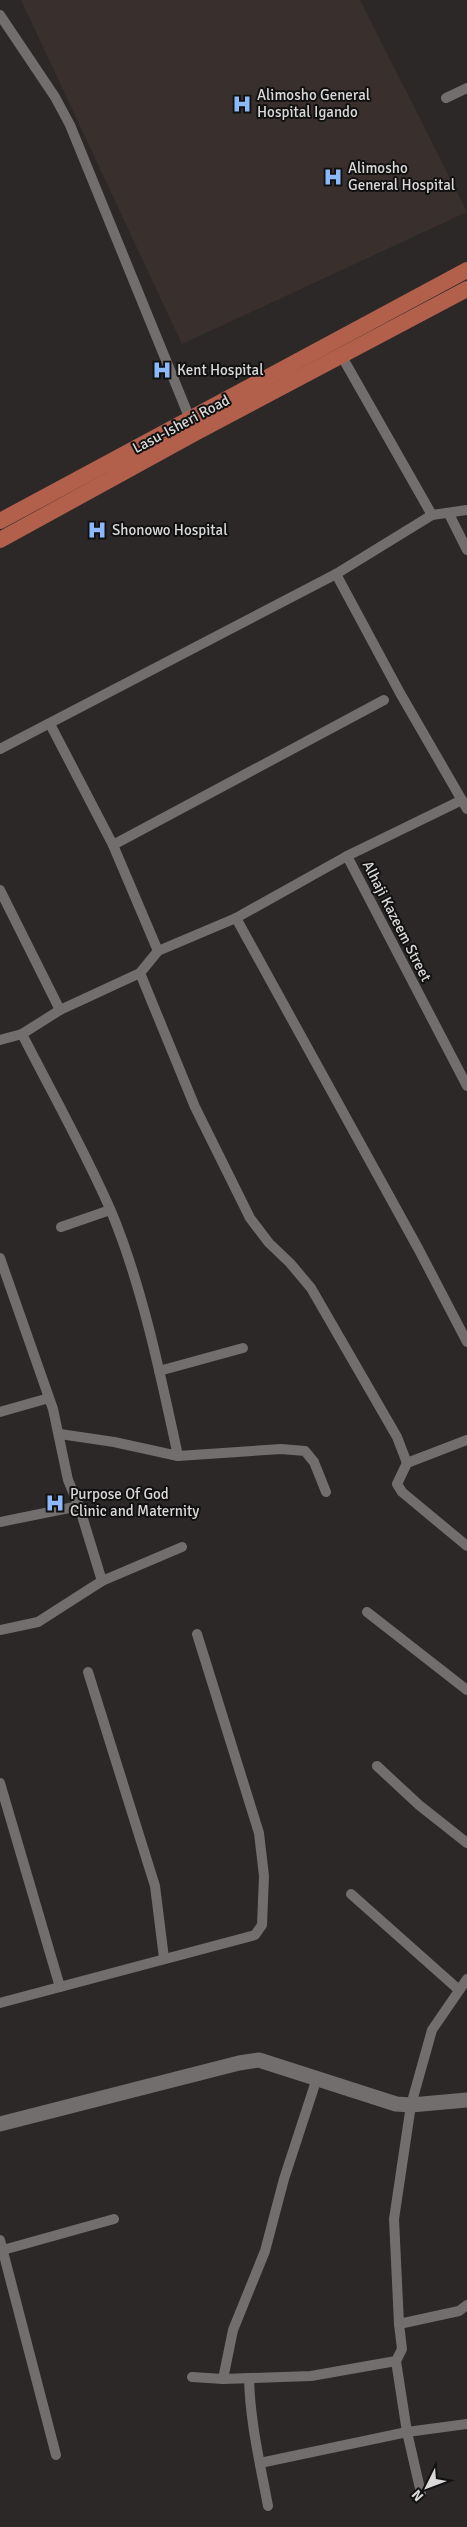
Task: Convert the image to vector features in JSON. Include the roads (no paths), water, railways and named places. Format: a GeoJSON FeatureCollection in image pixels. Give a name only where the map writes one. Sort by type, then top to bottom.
{"type":"FeatureCollection","features":[{"type":"Feature","properties":{"kind":"main road","name":"Lasu-Isheri Road"},"geometry":{"type":"LineString","coordinates":[[0,521],[467,270]]}},
{"type":"Feature","properties":{"kind":"main road","name":"Lasu-Isheri Road"},"geometry":{"type":"LineString","coordinates":[[0,540],[467,289]]}},
{"type":"Feature","properties":{"kind":"street"},"geometry":{"type":"LineString","coordinates":[[0,15],[56,97],[70,125],[190,418]]}},
{"type":"Feature","properties":{"kind":"street"},"geometry":{"type":"LineString","coordinates":[[446,98],[467,88]]}},
{"type":"Feature","properties":{"kind":"street"},"geometry":{"type":"LineString","coordinates":[[342,355],[432,515]]}},
{"type":"Feature","properties":{"kind":"street"},"geometry":{"type":"LineString","coordinates":[[0,749],[336,574],[432,515],[467,510]]}},
{"type":"Feature","properties":{"kind":"street"},"geometry":{"type":"LineString","coordinates":[[449,514],[467,550]]}},
{"type":"Feature","properties":{"kind":"street"},"geometry":{"type":"LineString","coordinates":[[336,574],[400,693],[465,804]]}},
{"type":"Feature","properties":{"kind":"street"},"geometry":{"type":"LineString","coordinates":[[113,845],[384,700]]}},
{"type":"Feature","properties":{"kind":"street"},"geometry":{"type":"LineString","coordinates":[[50,724],[113,845],[158,951]]}},
{"type":"Feature","properties":{"kind":"street","name":"Alhaji Kazeem Street"},"geometry":{"type":"LineString","coordinates":[[465,804],[347,856],[467,1086]]}},
{"type":"Feature","properties":{"kind":"street"},"geometry":{"type":"LineString","coordinates":[[0,1040],[22,1034],[60,1010],[140,973],[158,951],[236,918],[347,856]]}},
{"type":"Feature","properties":{"kind":"street"},"geometry":{"type":"LineString","coordinates":[[0,890],[60,1010]]}},
{"type":"Feature","properties":{"kind":"street"},"geometry":{"type":"LineString","coordinates":[[236,918],[419,1250],[467,1342]]}},
{"type":"Feature","properties":{"kind":"street"},"geometry":{"type":"LineString","coordinates":[[140,973],[195,1107],[250,1218],[269,1243],[290,1263],[310,1288],[397,1436],[407,1463]]}},
{"type":"Feature","properties":{"kind":"street"},"geometry":{"type":"LineString","coordinates":[[22,1034],[110,1210],[128,1256],[159,1372],[178,1456]]}},
{"type":"Feature","properties":{"kind":"street"},"geometry":{"type":"LineString","coordinates":[[61,1227],[110,1210]]}},
{"type":"Feature","properties":{"kind":"street"},"geometry":{"type":"LineString","coordinates":[[0,1258],[49,1398],[60,1434],[68,1480],[79,1506],[102,1581]]}},
{"type":"Feature","properties":{"kind":"street"},"geometry":{"type":"LineString","coordinates":[[159,1372],[243,1348]]}},
{"type":"Feature","properties":{"kind":"street"},"geometry":{"type":"LineString","coordinates":[[0,1412],[49,1398]]}},
{"type":"Feature","properties":{"kind":"street"},"geometry":{"type":"LineString","coordinates":[[60,1434],[114,1442],[178,1456],[281,1449],[305,1450],[314,1462],[326,1492]]}},
{"type":"Feature","properties":{"kind":"street"},"geometry":{"type":"LineString","coordinates":[[467,1440],[407,1463],[397,1484],[402,1492],[467,1546]]}},
{"type":"Feature","properties":{"kind":"street"},"geometry":{"type":"LineString","coordinates":[[0,1522],[79,1506]]}},
{"type":"Feature","properties":{"kind":"street"},"geometry":{"type":"LineString","coordinates":[[0,1630],[38,1622],[102,1581],[136,1564],[182,1548]]}},
{"type":"Feature","properties":{"kind":"street"},"geometry":{"type":"LineString","coordinates":[[367,1612],[467,1690]]}},
{"type":"Feature","properties":{"kind":"street"},"geometry":{"type":"LineString","coordinates":[[0,2003],[255,1935],[262,1925],[264,1876],[259,1833],[197,1634]]}},
{"type":"Feature","properties":{"kind":"street"},"geometry":{"type":"LineString","coordinates":[[88,1672],[156,1886],[164,1958]]}},
{"type":"Feature","properties":{"kind":"street"},"geometry":{"type":"LineString","coordinates":[[377,1766],[419,1805],[467,1844]]}},
{"type":"Feature","properties":{"kind":"street"},"geometry":{"type":"LineString","coordinates":[[0,1783],[60,1987]]}},
{"type":"Feature","properties":{"kind":"street"},"geometry":{"type":"LineString","coordinates":[[351,1894],[459,1990]]}},
{"type":"Feature","properties":{"kind":"street"},"geometry":{"type":"LineString","coordinates":[[421,2493],[407,2432],[396,2362],[402,2349],[398,2324],[394,2219],[411,2105],[432,2030],[467,1979]]}},
{"type":"Feature","properties":{"kind":"street"},"geometry":{"type":"LineString","coordinates":[[0,2124],[239,2063],[259,2060],[383,2101],[411,2105],[467,2100]]}},
{"type":"Feature","properties":{"kind":"street"},"geometry":{"type":"LineString","coordinates":[[223,2379],[233,2330],[265,2251],[284,2178],[317,2078]]}},
{"type":"Feature","properties":{"kind":"street"},"geometry":{"type":"LineString","coordinates":[[56,2454],[1,2245],[114,2218]]}},
{"type":"Feature","properties":{"kind":"street"},"geometry":{"type":"LineString","coordinates":[[398,2324],[459,2311],[467,2305]]}},
{"type":"Feature","properties":{"kind":"street"},"geometry":{"type":"LineString","coordinates":[[192,2377],[223,2379],[311,2376],[396,2362]]}},
{"type":"Feature","properties":{"kind":"street"},"geometry":{"type":"LineString","coordinates":[[249,2378],[250,2411],[268,2506]]}},
{"type":"Feature","properties":{"kind":"street"},"geometry":{"type":"LineString","coordinates":[[260,2463],[407,2432],[467,2424]]}},
{"type":"Feature","properties":{"kind":"place","name":"Alimosho General Hospital Igando"},"geometry":{"type":"Point","coordinates":[242,104]}},
{"type":"Feature","properties":{"kind":"place","name":"Alimosho General Hospital"},"geometry":{"type":"Point","coordinates":[333,177]}},
{"type":"Feature","properties":{"kind":"place","name":"Kent Hospital"},"geometry":{"type":"Point","coordinates":[162,370]}},
{"type":"Feature","properties":{"kind":"place","name":"Shonowo Hospital"},"geometry":{"type":"Point","coordinates":[97,530]}},
{"type":"Feature","properties":{"kind":"place","name":"Purpose Of God Clinic and Maternity"},"geometry":{"type":"Point","coordinates":[55,1503]}}]}
